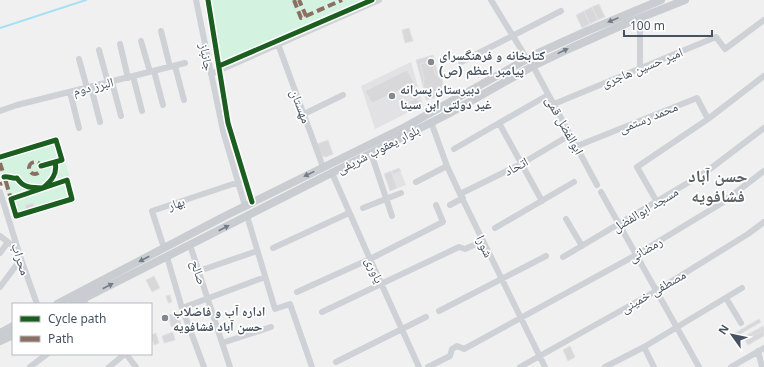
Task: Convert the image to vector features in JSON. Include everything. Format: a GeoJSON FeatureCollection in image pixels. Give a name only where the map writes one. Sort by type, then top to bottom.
{"type":"FeatureCollection","features":[{"type":"Feature","properties":{"kind":"main road","name":"بلوار یعقوب شریفی"},"geometry":{"type":"LineString","coordinates":[[83,299],[164,248],[405,127],[527,59],[643,4],[662,0]]}},
{"type":"Feature","properties":{"kind":"main road","name":"بلوار یعقوب شریفی"},"geometry":{"type":"LineString","coordinates":[[62,303],[83,299],[167,257],[431,122],[533,66],[570,48],[685,0]]}},
{"type":"Feature","properties":{"kind":"main road"},"geometry":{"type":"LineString","coordinates":[[640,18],[643,4]]}},
{"type":"Feature","properties":{"kind":"main road"},"geometry":{"type":"LineString","coordinates":[[428,114],[431,122]]}},
{"type":"Feature","properties":{"kind":"main road"},"geometry":{"type":"LineString","coordinates":[[323,167],[332,173]]}},
{"type":"Feature","properties":{"kind":"main road"},"geometry":{"type":"LineString","coordinates":[[245,206],[246,216]]}},
{"type":"Feature","properties":{"kind":"main road"},"geometry":{"type":"LineString","coordinates":[[0,333],[12,327]]}},
{"type":"Feature","properties":{"kind":"main road"},"geometry":{"type":"LineString","coordinates":[[0,341],[12,335]]}},
{"type":"Feature","properties":{"kind":"street","name":"جانباز"},"geometry":{"type":"LineString","coordinates":[[196,0],[210,74],[223,131],[245,206]]}},
{"type":"Feature","properties":{"kind":"street"},"geometry":{"type":"LineString","coordinates":[[210,74],[379,0]]}},
{"type":"Feature","properties":{"kind":"street"},"geometry":{"type":"LineString","coordinates":[[491,0],[527,59]]}},
{"type":"Feature","properties":{"kind":"street"},"geometry":{"type":"LineString","coordinates":[[461,62],[561,11]]}},
{"type":"Feature","properties":{"kind":"street"},"geometry":{"type":"LineString","coordinates":[[640,18],[640,68]]}},
{"type":"Feature","properties":{"kind":"street","name":"امیر حسین هاجری"},"geometry":{"type":"LineString","coordinates":[[554,104],[716,37],[725,49],[764,20]]}},
{"type":"Feature","properties":{"kind":"street"},"geometry":{"type":"LineString","coordinates":[[161,31],[184,100]]}},
{"type":"Feature","properties":{"kind":"street"},"geometry":{"type":"LineString","coordinates":[[142,41],[163,105]]}},
{"type":"Feature","properties":{"kind":"street"},"geometry":{"type":"LineString","coordinates":[[120,44],[142,111]]}},
{"type":"Feature","properties":{"kind":"street","name":"مهستان"},"geometry":{"type":"LineString","coordinates":[[278,44],[323,167]]}},
{"type":"Feature","properties":{"kind":"street"},"geometry":{"type":"LineString","coordinates":[[99,50],[121,116]]}},
{"type":"Feature","properties":{"kind":"street"},"geometry":{"type":"LineString","coordinates":[[79,59],[100,122]]}},
{"type":"Feature","properties":{"kind":"street","name":"البرز دوم"},"geometry":{"type":"LineString","coordinates":[[1,112],[17,105],[185,63]]}},
{"type":"Feature","properties":{"kind":"street","name":"ابوالفضل قمی"},"geometry":{"type":"LineString","coordinates":[[533,66],[597,185]]}},
{"type":"Feature","properties":{"kind":"street"},"geometry":{"type":"LineString","coordinates":[[657,202],[637,167],[708,119],[764,76]]}},
{"type":"Feature","properties":{"kind":"street"},"geometry":{"type":"LineString","coordinates":[[70,92],[79,128]]}},
{"type":"Feature","properties":{"kind":"street"},"geometry":{"type":"LineString","coordinates":[[304,114],[344,95]]}},
{"type":"Feature","properties":{"kind":"street"},"geometry":{"type":"LineString","coordinates":[[454,149],[548,95]]}},
{"type":"Feature","properties":{"kind":"street","name":"محمد رستمی"},"geometry":{"type":"LineString","coordinates":[[577,146],[697,98],[708,119]]}},
{"type":"Feature","properties":{"kind":"street","name":"شورا"},"geometry":{"type":"LineString","coordinates":[[431,122],[447,166],[545,367]]}},
{"type":"Feature","properties":{"kind":"street"},"geometry":{"type":"LineString","coordinates":[[499,123],[542,200]]}},
{"type":"Feature","properties":{"kind":"street","name":"مسجد ابوالفضل"},"geometry":{"type":"LineString","coordinates":[[563,258],[706,172],[764,128]]}},
{"type":"Feature","properties":{"kind":"street","name":"اتحاد"},"geometry":{"type":"LineString","coordinates":[[450,205],[462,196],[570,135]]}},
{"type":"Feature","properties":{"kind":"street"},"geometry":{"type":"LineString","coordinates":[[371,153],[392,216]]}},
{"type":"Feature","properties":{"kind":"street"},"geometry":{"type":"LineString","coordinates":[[416,182],[447,166]]}},
{"type":"Feature","properties":{"kind":"street","name":"رمضانی"},"geometry":{"type":"LineString","coordinates":[[428,367],[450,356],[452,349],[457,346],[464,349],[636,256],[722,203],[764,171]]}},
{"type":"Feature","properties":{"kind":"street","name":"یاوری"},"geometry":{"type":"LineString","coordinates":[[332,173],[381,284],[420,367]]}},
{"type":"Feature","properties":{"kind":"street","name":"بهار"},"geometry":{"type":"LineString","coordinates":[[164,248],[152,211],[239,182]]}},
{"type":"Feature","properties":{"kind":"street"},"geometry":{"type":"LineString","coordinates":[[495,228],[574,182]]}},
{"type":"Feature","properties":{"kind":"street","name":"محراب"},"geometry":{"type":"LineString","coordinates":[[0,192],[37,303]]}},
{"type":"Feature","properties":{"kind":"street"},"geometry":{"type":"LineString","coordinates":[[601,192],[699,367]]}},
{"type":"Feature","properties":{"kind":"street"},"geometry":{"type":"LineString","coordinates":[[363,208],[401,193]]}},
{"type":"Feature","properties":{"kind":"street"},"geometry":{"type":"LineString","coordinates":[[297,292],[370,259],[443,222],[436,205]]}},
{"type":"Feature","properties":{"kind":"street"},"geometry":{"type":"LineString","coordinates":[[273,248],[349,213]]}},
{"type":"Feature","properties":{"kind":"street"},"geometry":{"type":"LineString","coordinates":[[246,216],[275,309],[290,304],[312,367]]}},
{"type":"Feature","properties":{"kind":"street"},"geometry":{"type":"LineString","coordinates":[[566,219],[582,246]]}},
{"type":"Feature","properties":{"kind":"street","name":"مصطفی خمینی"},"geometry":{"type":"LineString","coordinates":[[520,367],[656,291],[748,234],[764,222]]}},
{"type":"Feature","properties":{"kind":"street"},"geometry":{"type":"LineString","coordinates":[[0,236],[18,249]]}},
{"type":"Feature","properties":{"kind":"street"},"geometry":{"type":"LineString","coordinates":[[322,312],[459,248],[465,249],[483,241]]}},
{"type":"Feature","properties":{"kind":"street"},"geometry":{"type":"LineString","coordinates":[[0,253],[8,242]]}},
{"type":"Feature","properties":{"kind":"street","name":"صالح"},"geometry":{"type":"LineString","coordinates":[[190,245],[230,367]]}},
{"type":"Feature","properties":{"kind":"street"},"geometry":{"type":"LineString","coordinates":[[199,271],[257,251]]}},
{"type":"Feature","properties":{"kind":"street"},"geometry":{"type":"LineString","coordinates":[[439,311],[546,256]]}},
{"type":"Feature","properties":{"kind":"street"},"geometry":{"type":"LineString","coordinates":[[167,257],[182,308],[204,367]]}},
{"type":"Feature","properties":{"kind":"street"},"geometry":{"type":"LineString","coordinates":[[0,287],[21,259]]}},
{"type":"Feature","properties":{"kind":"street"},"geometry":{"type":"LineString","coordinates":[[182,308],[265,277]]}},
{"type":"Feature","properties":{"kind":"street"},"geometry":{"type":"LineString","coordinates":[[606,367],[644,347],[742,288]]}},
{"type":"Feature","properties":{"kind":"street"},"geometry":{"type":"LineString","coordinates":[[726,298],[741,323]]}},
{"type":"Feature","properties":{"kind":"street"},"geometry":{"type":"LineString","coordinates":[[336,362],[426,318]]}},
{"type":"Feature","properties":{"kind":"street"},"geometry":{"type":"LineString","coordinates":[[222,343],[271,327]]}},
{"type":"Feature","properties":{"kind":"street"},"geometry":{"type":"LineString","coordinates":[[644,347],[654,367]]}},
{"type":"Feature","properties":{"kind":"street"},"geometry":{"type":"LineString","coordinates":[[731,367],[761,350],[762,367]]}},
{"type":"Feature","properties":{"kind":"street"},"geometry":{"type":"LineString","coordinates":[[30,367],[46,355]]}},
{"type":"Feature","properties":{"kind":"street"},"geometry":{"type":"LineString","coordinates":[[109,367],[124,355]]}},
{"type":"Feature","properties":{"kind":"street"},"geometry":{"type":"LineString","coordinates":[[126,355],[136,367]]}},
{"type":"Feature","properties":{"kind":"shaded area","name":"دبیرستان پسرانه غیر دولتی ابن سینا"},"geometry":{"type":"Polygon","coordinates":[[[411,62],[423,105],[375,129],[361,86],[411,62]]]}},
{"type":"Feature","properties":{"kind":"shaded area"},"geometry":{"type":"Polygon","coordinates":[[[399,168],[406,185],[390,191],[384,174],[399,168]]]}},
{"type":"Feature","properties":{"kind":"green space"},"geometry":{"type":"Polygon","coordinates":[[[210,0],[367,0],[221,62],[210,0]]]}},
{"type":"Feature","properties":{"kind":"green space"},"geometry":{"type":"Polygon","coordinates":[[[58,136],[76,199],[14,218],[0,171],[0,153],[58,136]]]}},
{"type":"Feature","properties":{"kind":"building"},"geometry":{"type":"Polygon","coordinates":[[[599,4],[605,17],[598,20],[592,7],[599,4]]]}},
{"type":"Feature","properties":{"kind":"building"},"geometry":{"type":"Polygon","coordinates":[[[592,7],[598,20],[590,24],[584,11],[592,7]]]}},
{"type":"Feature","properties":{"kind":"building"},"geometry":{"type":"Polygon","coordinates":[[[584,11],[590,24],[582,28],[576,15],[584,11]]]}},
{"type":"Feature","properties":{"kind":"building"},"geometry":{"type":"Polygon","coordinates":[[[409,28],[413,41],[405,43],[402,30],[409,28]]]}},
{"type":"Feature","properties":{"kind":"building"},"geometry":{"type":"Polygon","coordinates":[[[433,55],[438,75],[435,74],[432,61],[420,64],[424,79],[423,86],[416,60],[433,55]]]}},
{"type":"Feature","properties":{"kind":"building"},"geometry":{"type":"Polygon","coordinates":[[[432,61],[435,74],[441,77],[443,83],[441,89],[433,94],[427,91],[423,86],[424,79],[420,64],[432,61]]]}},
{"type":"Feature","properties":{"kind":"building","name":"دبیرستان پسرانه غیر دولتی ابن سینا"},"geometry":{"type":"Polygon","coordinates":[[[407,70],[414,83],[372,103],[365,91],[407,70]]]}},
{"type":"Feature","properties":{"kind":"building"},"geometry":{"type":"Polygon","coordinates":[[[423,86],[429,93],[436,93],[437,97],[426,100],[423,86]]]}},
{"type":"Feature","properties":{"kind":"building"},"geometry":{"type":"Polygon","coordinates":[[[417,98],[419,104],[412,107],[409,102],[417,98]]]}},
{"type":"Feature","properties":{"kind":"building"},"geometry":{"type":"Polygon","coordinates":[[[328,140],[333,154],[326,157],[322,156],[317,144],[328,140]]]}},
{"type":"Feature","properties":{"kind":"building"},"geometry":{"type":"Polygon","coordinates":[[[399,168],[401,171],[393,174],[392,171],[399,168]]]}},
{"type":"Feature","properties":{"kind":"building"},"geometry":{"type":"Polygon","coordinates":[[[391,171],[397,188],[390,191],[384,174],[391,171]]]}},
{"type":"Feature","properties":{"kind":"building"},"geometry":{"type":"Polygon","coordinates":[[[33,203],[34,207],[26,209],[25,205],[33,203]]]}},
{"type":"Feature","properties":{"kind":"building"},"geometry":{"type":"Polygon","coordinates":[[[154,276],[160,288],[152,292],[146,280],[154,276]]]}},
{"type":"Feature","properties":{"kind":"building"},"geometry":{"type":"Polygon","coordinates":[[[170,295],[172,302],[168,303],[166,296],[170,295]]]}},
{"type":"Feature","properties":{"kind":"building"},"geometry":{"type":"Polygon","coordinates":[[[177,312],[181,324],[171,327],[167,316],[177,312]]]}},
{"type":"Feature","properties":{"kind":"building"},"geometry":{"type":"Polygon","coordinates":[[[759,319],[761,322],[737,336],[735,333],[759,319]]]}},
{"type":"Feature","properties":{"kind":"building"},"geometry":{"type":"Polygon","coordinates":[[[763,326],[764,336],[748,345],[743,337],[763,326]]]}},
{"type":"Feature","properties":{"kind":"building"},"geometry":{"type":"Polygon","coordinates":[[[760,328],[762,331],[753,336],[751,333],[760,328]]]}},
{"type":"Feature","properties":{"kind":"building"},"geometry":{"type":"Polygon","coordinates":[[[173,332],[175,340],[164,343],[162,336],[173,332]]]}},
{"type":"Feature","properties":{"kind":"building"},"geometry":{"type":"Polygon","coordinates":[[[156,333],[159,343],[154,345],[152,335],[156,333]]]}},
{"type":"Feature","properties":{"kind":"building"},"geometry":{"type":"Polygon","coordinates":[[[570,346],[575,357],[568,361],[563,350],[570,346]]]}},
{"type":"Feature","properties":{"kind":"waterway"},"geometry":{"type":"LineString","coordinates":[[0,28],[86,0]]}},
{"type":"Feature","properties":{"kind":"marked path"},"geometry":{"type":"LineString","coordinates":[[294,0],[301,18],[306,16],[299,0]]}},
{"type":"Feature","properties":{"kind":"marked path"},"geometry":{"type":"LineString","coordinates":[[306,16],[342,0]]}},
{"type":"Feature","properties":{"kind":"marked path"},"geometry":{"type":"LineString","coordinates":[[33,162],[37,162],[41,168],[37,174],[33,174],[29,170],[29,166],[33,162]]}},
{"type":"Feature","properties":{"kind":"marked path"},"geometry":{"type":"LineString","coordinates":[[0,163],[6,182],[0,184]]}},
{"type":"Feature","properties":{"kind":"marked path"},"geometry":{"type":"LineString","coordinates":[[6,182],[11,199]]}},
{"type":"Feature","properties":{"kind":"cycle path"},"geometry":{"type":"LineString","coordinates":[[208,0],[228,123],[252,202]]}},
{"type":"Feature","properties":{"kind":"cycle path"},"geometry":{"type":"LineString","coordinates":[[219,66],[372,0]]}},
{"type":"Feature","properties":{"kind":"cycle path"},"geometry":{"type":"LineString","coordinates":[[0,157],[56,140],[62,160],[41,166]]}},
{"type":"Feature","properties":{"kind":"cycle path"},"geometry":{"type":"LineString","coordinates":[[4,177],[17,178],[22,184],[28,187],[43,188],[55,174],[55,162]]}},
{"type":"Feature","properties":{"kind":"cycle path"},"geometry":{"type":"LineString","coordinates":[[67,180],[72,199],[16,216],[11,199],[67,180]]}},
{"type":"Feature","properties":{"kind":"place","name":"کتابخانه و فرهنگسرای پیامبر اعظم (ص)"},"geometry":{"type":"Point","coordinates":[431,62]}},
{"type":"Feature","properties":{"kind":"place","name":"دبیرستان پسرانه غیر دولتی ابن سینا"},"geometry":{"type":"Point","coordinates":[392,96]}},
{"type":"Feature","properties":{"kind":"place","name":"اداره آب و فاضلاب حسن آباد فشافویه"},"geometry":{"type":"Point","coordinates":[165,318]}},
{"type":"Feature","properties":{"kind":"district","name":"حسن آباد فشافویه"},"geometry":{"type":"Point","coordinates":[718,185]}}]}
